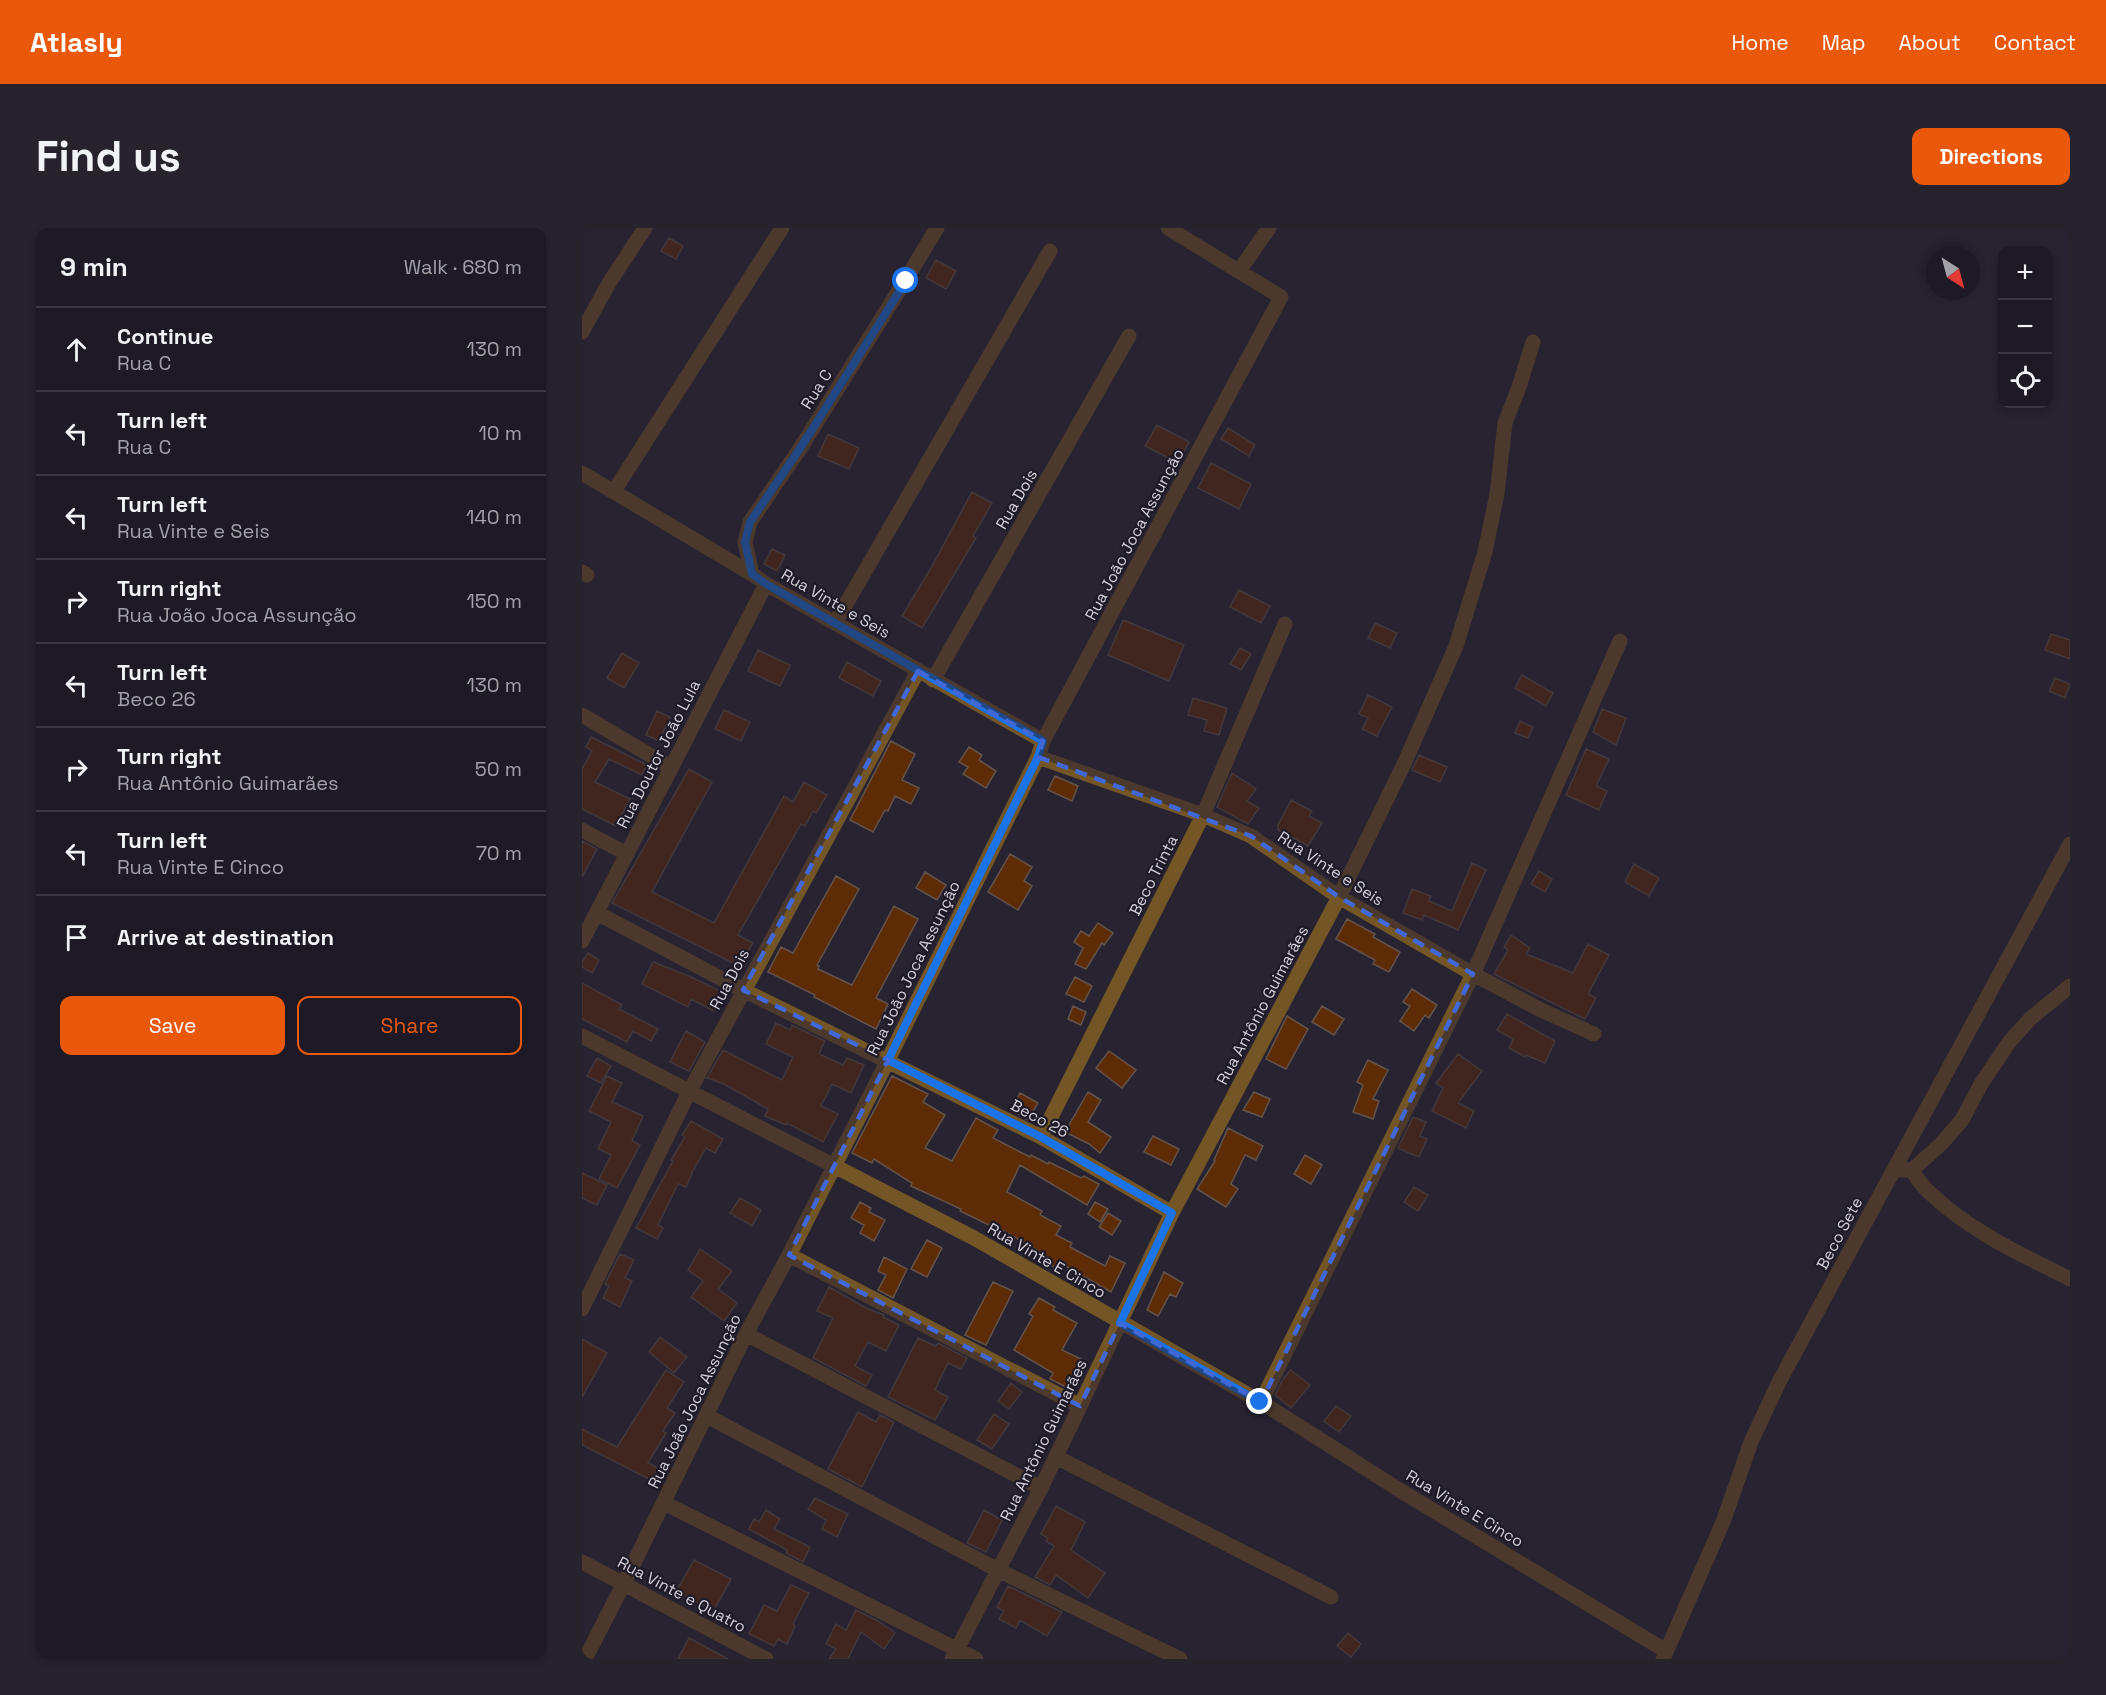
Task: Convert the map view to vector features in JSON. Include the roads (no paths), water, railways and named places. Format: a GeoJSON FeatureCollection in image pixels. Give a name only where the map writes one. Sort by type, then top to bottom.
{"type":"FeatureCollection","features":[{"type":"Feature","properties":{"kind":"street"},"geometry":{"type":"LineString","coordinates":[[582,332],[609,283],[645,228]]}},
{"type":"Feature","properties":{"kind":"street"},"geometry":{"type":"LineString","coordinates":[[614,491],[782,228]]}},
{"type":"Feature","properties":{"kind":"street","name":"Rua C"},"geometry":{"type":"LineString","coordinates":[[752,574],[745,542],[750,522],[801,447],[937,228]]}},
{"type":"Feature","properties":{"kind":"street"},"geometry":{"type":"LineString","coordinates":[[1168,228],[1239,271],[1269,228]]}},
{"type":"Feature","properties":{"kind":"street"},"geometry":{"type":"LineString","coordinates":[[835,623],[1050,251]]}},
{"type":"Feature","properties":{"kind":"street","name":"Rua João Joca Assunção"},"geometry":{"type":"LineString","coordinates":[[585,1659],[746,1334],[789,1255],[888,1060],[1038,757],[1043,741],[1281,297],[1239,271]]}},
{"type":"Feature","properties":{"kind":"street","name":"Rua Dois"},"geometry":{"type":"LineString","coordinates":[[933,680],[1129,336]]}},
{"type":"Feature","properties":{"kind":"street","name":"Rua Antônio Guimarães"},"geometry":{"type":"LineString","coordinates":[[954,1654],[1041,1488],[1172,1213],[1339,897],[1404,764],[1456,646],[1485,552],[1497,494],[1505,423],[1533,342]]}},
{"type":"Feature","properties":{"kind":"street","name":"Rua Vinte e Seis"},"geometry":{"type":"LineString","coordinates":[[582,473],[766,584],[1043,741]]}},
{"type":"Feature","properties":{"kind":"street","name":"Rua Doutor João Lula"},"geometry":{"type":"LineString","coordinates":[[583,936],[597,913],[766,584]]}},
{"type":"Feature","properties":{"kind":"street","name":"Beco Trinta"},"geometry":{"type":"LineString","coordinates":[[1041,1137],[1203,815],[1285,624]]}},
{"type":"Feature","properties":{"kind":"street"},"geometry":{"type":"LineString","coordinates":[[1260,1402],[1473,974],[1620,641]]}},
{"type":"Feature","properties":{"kind":"street","name":"Rua Dois"},"geometry":{"type":"LineString","coordinates":[[582,1309],[690,1090],[918,671]]}},
{"type":"Feature","properties":{"kind":"street"},"geometry":{"type":"LineString","coordinates":[[582,715],[670,767]]}},
{"type":"Feature","properties":{"kind":"street","name":"Rua Vinte e Seis"},"geometry":{"type":"LineString","coordinates":[[1038,757],[1203,815],[1251,836],[1339,897],[1473,974],[1541,1010],[1594,1034]]}},
{"type":"Feature","properties":{"kind":"street"},"geometry":{"type":"LineString","coordinates":[[582,830],[627,854]]}},
{"type":"Feature","properties":{"kind":"street","name":"Beco Sete"},"geometry":{"type":"LineString","coordinates":[[1664,1655],[1723,1522],[1751,1442],[1779,1382],[2070,844]]}},
{"type":"Feature","properties":{"kind":"street","name":"Beco 26"},"geometry":{"type":"LineString","coordinates":[[597,913],[743,990],[1041,1137],[1172,1213]]}},
{"type":"Feature","properties":{"kind":"street"},"geometry":{"type":"LineString","coordinates":[[1894,1170],[1912,1170],[1941,1144],[1962,1120],[1981,1084],[2010,1041],[2031,1018],[2070,986]]}},
{"type":"Feature","properties":{"kind":"street","name":"Rua Vinte E Cinco"},"geometry":{"type":"LineString","coordinates":[[582,1036],[974,1238],[1260,1402],[1664,1655]]}},
{"type":"Feature","properties":{"kind":"street"},"geometry":{"type":"LineString","coordinates":[[1912,1170],[1920,1185],[1966,1224],[1997,1243],[2070,1279]]}},
{"type":"Feature","properties":{"kind":"street"},"geometry":{"type":"LineString","coordinates":[[789,1255],[1080,1406]]}},
{"type":"Feature","properties":{"kind":"street"},"geometry":{"type":"LineString","coordinates":[[746,1334],[1041,1488]]}},
{"type":"Feature","properties":{"kind":"street"},"geometry":{"type":"LineString","coordinates":[[707,1416],[998,1569],[1180,1659]]}},
{"type":"Feature","properties":{"kind":"street"},"geometry":{"type":"LineString","coordinates":[[1056,1457],[1331,1598]]}},
{"type":"Feature","properties":{"kind":"street"},"geometry":{"type":"LineString","coordinates":[[664,1503],[954,1654],[976,1659]]}},
{"type":"Feature","properties":{"kind":"street","name":"Rua Vinte e Quatro"},"geometry":{"type":"LineString","coordinates":[[582,1562],[766,1659]]}}]}
